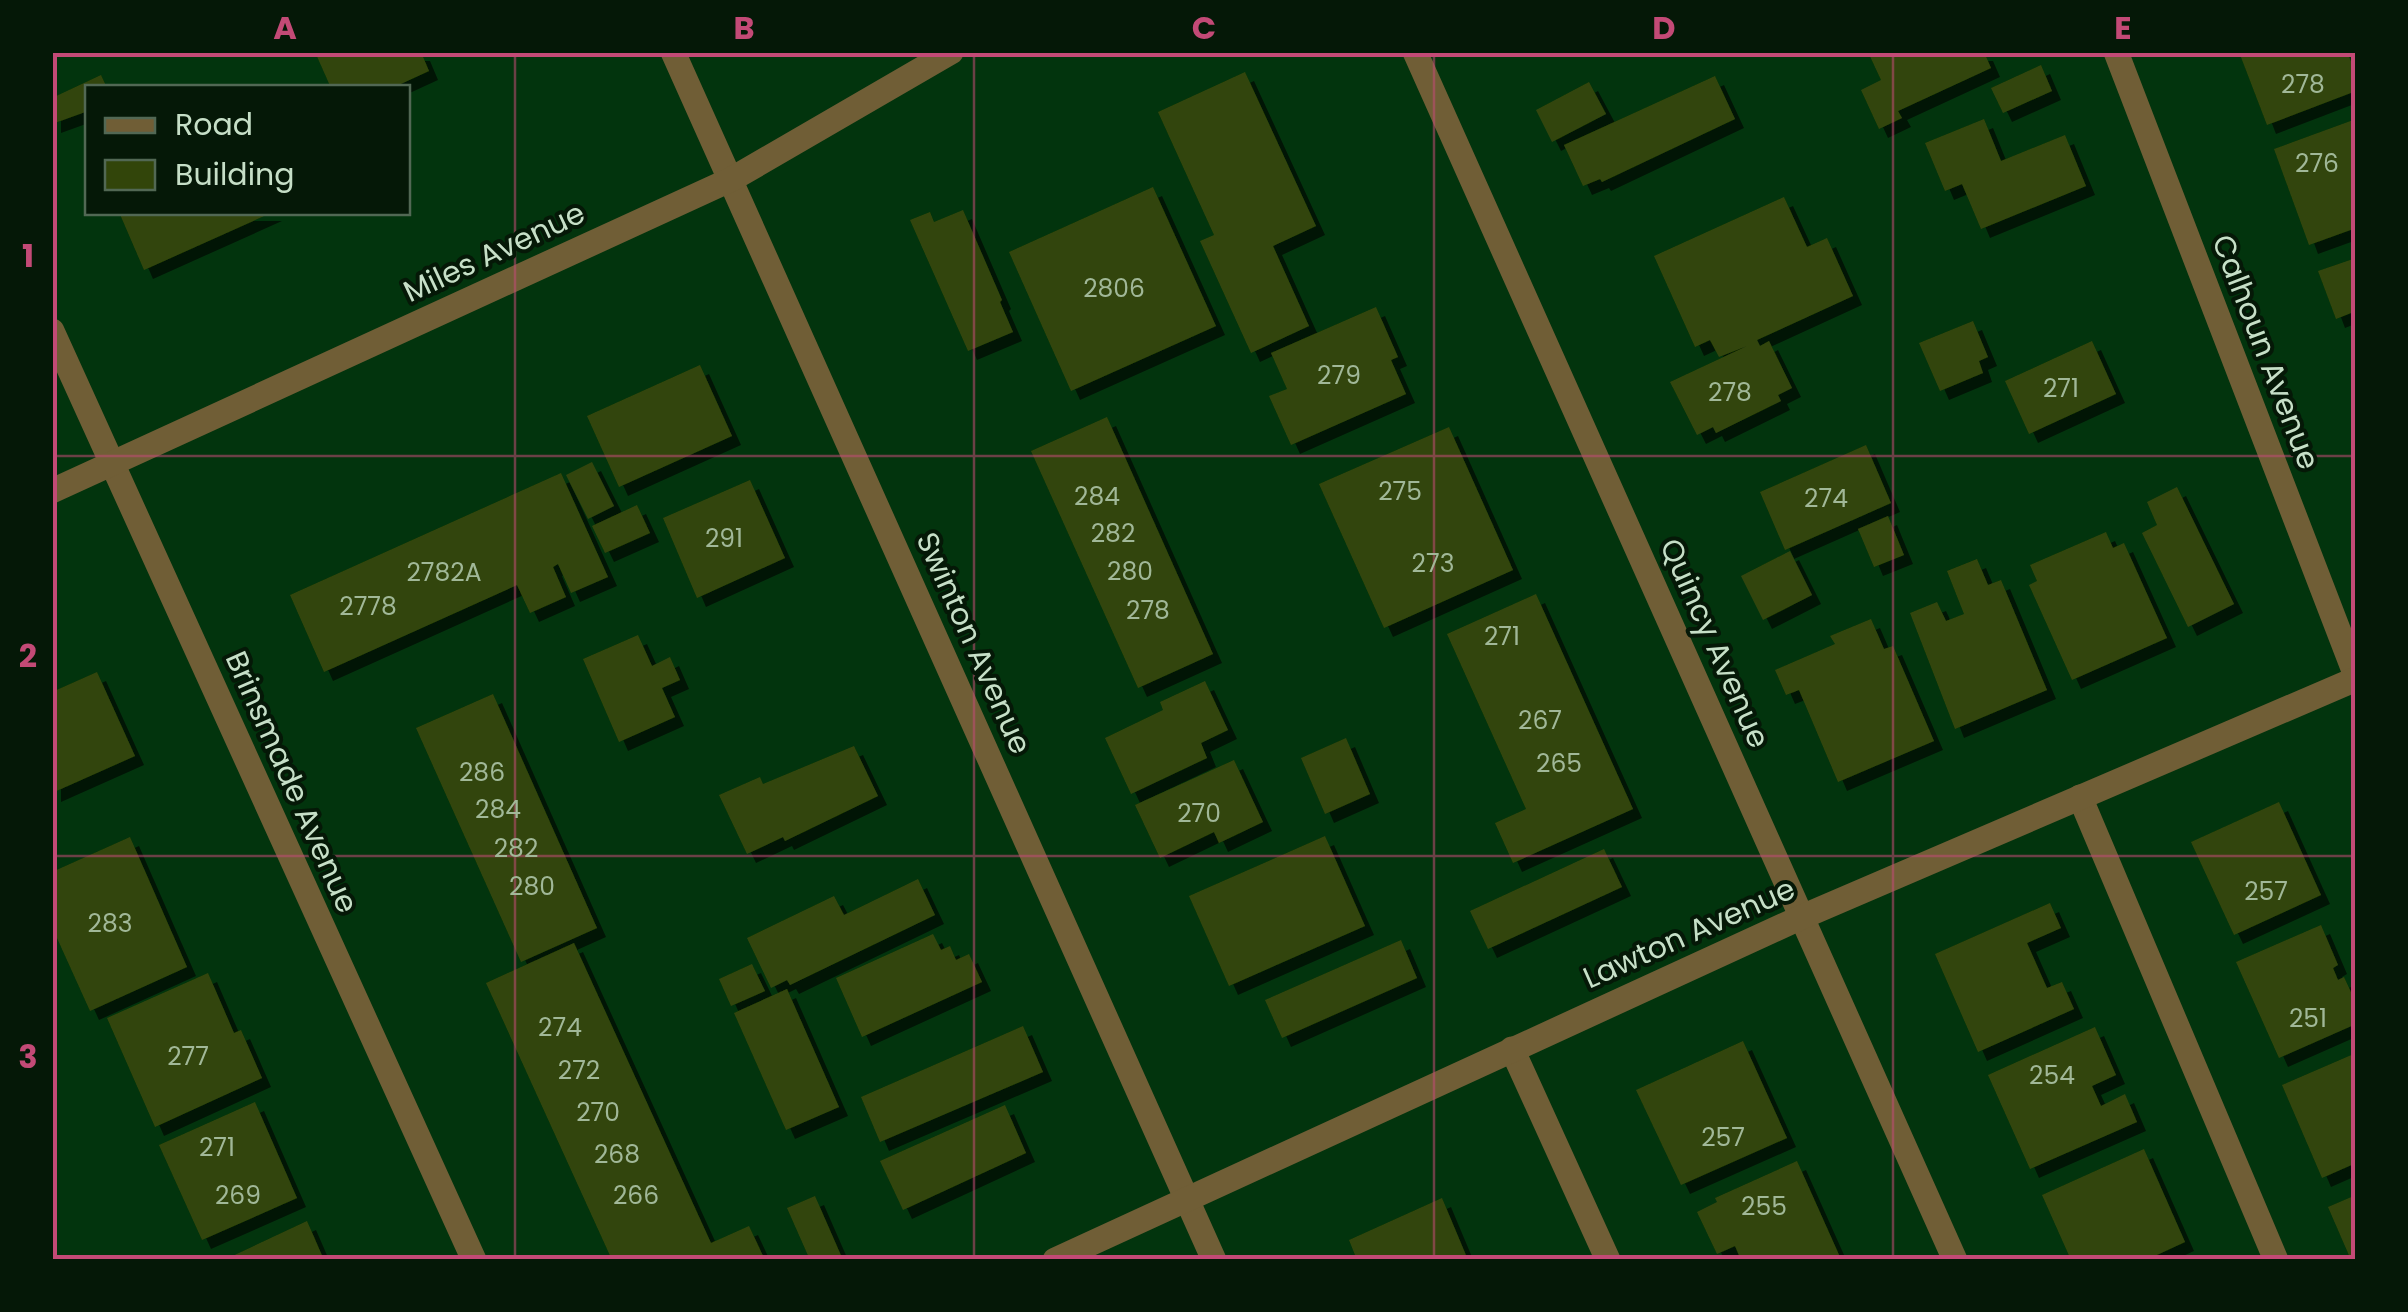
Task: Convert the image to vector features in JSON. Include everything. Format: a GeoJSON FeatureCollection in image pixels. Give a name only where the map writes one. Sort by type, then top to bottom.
{"type":"FeatureCollection","features":[{"type":"Feature","properties":{"kind":"street","name":"Swinton Avenue"},"geometry":{"type":"LineString","coordinates":[[674,52],[1214,1260]]}},
{"type":"Feature","properties":{"kind":"street","name":"Miles Avenue"},"geometry":{"type":"LineString","coordinates":[[52,490],[732,179],[952,52]]}},
{"type":"Feature","properties":{"kind":"street","name":"Quincy Avenue"},"geometry":{"type":"LineString","coordinates":[[1415,52],[1955,1260]]}},
{"type":"Feature","properties":{"kind":"street","name":"Calhoun Avenue"},"geometry":{"type":"LineString","coordinates":[[2116,52],[2356,677]]}},
{"type":"Feature","properties":{"kind":"street","name":"Brinsmade Avenue"},"geometry":{"type":"LineString","coordinates":[[52,330],[474,1260]]}},
{"type":"Feature","properties":{"kind":"street","name":"Lawton Avenue"},"geometry":{"type":"LineString","coordinates":[[1055,1260],[1802,916],[2356,677]]}},
{"type":"Feature","properties":{"kind":"street"},"geometry":{"type":"LineString","coordinates":[[2080,798],[2276,1260]]}},
{"type":"Feature","properties":{"kind":"street"},"geometry":{"type":"LineString","coordinates":[[1512,1049],[1608,1260]]}},
{"type":"Feature","properties":{"kind":"building"},"geometry":{"type":"Polygon","coordinates":[[[315,52],[421,52],[429,71],[399,85],[330,85],[315,52]]]}},
{"type":"Feature","properties":{"kind":"building"},"geometry":{"type":"Polygon","coordinates":[[[1868,52],[1984,52],[1991,68],[1898,111],[1902,118],[1879,129],[1861,90],[1881,80],[1868,52]]]}},
{"type":"Feature","properties":{"kind":"building"},"geometry":{"type":"Polygon","coordinates":[[[2239,52],[2347,52],[2356,73],[2356,91],[2267,125],[2239,52]]]}},
{"type":"Feature","properties":{"kind":"building"},"geometry":{"type":"Polygon","coordinates":[[[2041,65],[2052,91],[2003,113],[1991,88],[2041,65]]]}},
{"type":"Feature","properties":{"kind":"building"},"geometry":{"type":"Polygon","coordinates":[[[1245,72],[1316,226],[1273,246],[1309,326],[1251,353],[1200,241],[1214,235],[1158,112],[1245,72]]]}},
{"type":"Feature","properties":{"kind":"building"},"geometry":{"type":"Polygon","coordinates":[[[101,75],[106,85],[85,85],[85,112],[52,124],[52,98],[101,75]]]}},
{"type":"Feature","properties":{"kind":"building"},"geometry":{"type":"Polygon","coordinates":[[[1715,76],[1735,119],[1602,182],[1600,179],[1583,186],[1564,145],[1715,76]]]}},
{"type":"Feature","properties":{"kind":"building"},"geometry":{"type":"Polygon","coordinates":[[[1589,82],[1606,114],[1552,142],[1536,110],[1589,82]]]}},
{"type":"Feature","properties":{"kind":"building"},"geometry":{"type":"Polygon","coordinates":[[[1984,119],[2001,161],[2065,135],[2086,186],[1981,229],[1962,184],[1945,191],[1925,143],[1984,119]]]}},
{"type":"Feature","properties":{"kind":"building"},"geometry":{"type":"Polygon","coordinates":[[[2356,119],[2356,228],[2309,245],[2274,149],[2356,119]]]}},
{"type":"Feature","properties":{"kind":"building"},"geometry":{"type":"Polygon","coordinates":[[[1153,187],[1216,326],[1071,391],[1009,252],[1153,187]]]}},
{"type":"Feature","properties":{"kind":"building"},"geometry":{"type":"Polygon","coordinates":[[[1784,197],[1807,247],[1827,238],[1853,296],[1757,340],[1760,346],[1769,341],[1792,388],[1778,395],[1781,401],[1716,433],[1713,427],[1697,435],[1670,382],[1747,346],[1719,357],[1710,340],[1695,347],[1654,256],[1784,197]]]}},
{"type":"Feature","properties":{"kind":"building"},"geometry":{"type":"Polygon","coordinates":[[[963,210],[1013,332],[968,351],[910,220],[930,212],[934,222],[963,210]]]}},
{"type":"Feature","properties":{"kind":"building"},"geometry":{"type":"Polygon","coordinates":[[[120,215],[266,215],[144,270],[120,215]]]}},
{"type":"Feature","properties":{"kind":"building"},"geometry":{"type":"Polygon","coordinates":[[[2356,258],[2356,311],[2336,319],[2318,271],[2356,258]]]}},
{"type":"Feature","properties":{"kind":"building"},"geometry":{"type":"Polygon","coordinates":[[[1376,307],[1398,357],[1391,360],[1406,394],[1291,445],[1269,396],[1287,389],[1271,353],[1376,307]]]}},
{"type":"Feature","properties":{"kind":"building"},"geometry":{"type":"Polygon","coordinates":[[[1973,321],[1988,357],[1979,361],[1983,373],[1940,391],[1919,343],[1973,321]]]}},
{"type":"Feature","properties":{"kind":"building"},"geometry":{"type":"Polygon","coordinates":[[[2092,341],[2116,394],[2029,434],[2005,381],[2092,341]]]}},
{"type":"Feature","properties":{"kind":"building"},"geometry":{"type":"Polygon","coordinates":[[[700,365],[732,436],[619,487],[587,416],[700,365]]]}},
{"type":"Feature","properties":{"kind":"building"},"geometry":{"type":"Polygon","coordinates":[[[1107,417],[1213,654],[1138,688],[1031,451],[1107,417]]]}},
{"type":"Feature","properties":{"kind":"building"},"geometry":{"type":"Polygon","coordinates":[[[1449,427],[1513,570],[1384,628],[1319,484],[1449,427]]]}},
{"type":"Feature","properties":{"kind":"building"},"geometry":{"type":"Polygon","coordinates":[[[1866,445],[1891,503],[1785,550],[1760,492],[1866,445]]]}},
{"type":"Feature","properties":{"kind":"building"},"geometry":{"type":"Polygon","coordinates":[[[592,462],[614,506],[588,519],[566,475],[592,462]]]}},
{"type":"Feature","properties":{"kind":"building"},"geometry":{"type":"Polygon","coordinates":[[[561,473],[608,577],[571,593],[558,564],[553,567],[566,597],[530,613],[517,585],[324,672],[290,595],[561,473]]]}},
{"type":"Feature","properties":{"kind":"building"},"geometry":{"type":"Polygon","coordinates":[[[750,480],[785,558],[697,598],[663,518],[750,480]]]}},
{"type":"Feature","properties":{"kind":"building"},"geometry":{"type":"Polygon","coordinates":[[[2177,487],[2234,604],[2188,627],[2142,533],[2157,525],[2147,502],[2177,487]]]}},
{"type":"Feature","properties":{"kind":"building"},"geometry":{"type":"Polygon","coordinates":[[[637,505],[650,533],[605,553],[592,526],[637,505]]]}},
{"type":"Feature","properties":{"kind":"building"},"geometry":{"type":"Polygon","coordinates":[[[1888,516],[1904,555],[1874,567],[1858,529],[1888,516]]]}},
{"type":"Feature","properties":{"kind":"building"},"geometry":{"type":"Polygon","coordinates":[[[2106,532],[2113,548],[2124,543],[2167,638],[2072,680],[2029,585],[2037,581],[2030,565],[2106,532]]]}},
{"type":"Feature","properties":{"kind":"building"},"geometry":{"type":"Polygon","coordinates":[[[1790,551],[1812,595],[1763,620],[1741,576],[1790,551]]]}},
{"type":"Feature","properties":{"kind":"building"},"geometry":{"type":"Polygon","coordinates":[[[1977,559],[1988,585],[2001,580],[2047,690],[1955,729],[1910,613],[1937,602],[1946,621],[1964,614],[1947,571],[1977,559]]]}},
{"type":"Feature","properties":{"kind":"building"},"geometry":{"type":"Polygon","coordinates":[[[1536,594],[1633,809],[1513,863],[1495,823],[1526,809],[1447,634],[1536,594]]]}},
{"type":"Feature","properties":{"kind":"building"},"geometry":{"type":"Polygon","coordinates":[[[1871,619],[1884,649],[1893,646],[1934,741],[1838,782],[1799,690],[1786,695],[1775,670],[1835,644],[1830,636],[1871,619]]]}},
{"type":"Feature","properties":{"kind":"building"},"geometry":{"type":"Polygon","coordinates":[[[638,635],[652,666],[670,657],[680,680],[662,688],[675,717],[619,742],[583,659],[638,635]]]}},
{"type":"Feature","properties":{"kind":"building"},"geometry":{"type":"Polygon","coordinates":[[[97,672],[135,756],[52,793],[52,692],[97,672]]]}},
{"type":"Feature","properties":{"kind":"building"},"geometry":{"type":"Polygon","coordinates":[[[1205,681],[1228,730],[1201,743],[1207,758],[1131,794],[1105,738],[1163,710],[1160,702],[1205,681]]]}},
{"type":"Feature","properties":{"kind":"building"},"geometry":{"type":"Polygon","coordinates":[[[493,694],[597,928],[521,962],[416,728],[493,694]]]}},
{"type":"Feature","properties":{"kind":"building"},"geometry":{"type":"Polygon","coordinates":[[[1346,738],[1370,794],[1325,814],[1301,758],[1346,738]]]}},
{"type":"Feature","properties":{"kind":"building"},"geometry":{"type":"Polygon","coordinates":[[[854,746],[878,796],[785,841],[783,837],[747,854],[719,795],[760,777],[763,784],[854,746]]]}},
{"type":"Feature","properties":{"kind":"building"},"geometry":{"type":"Polygon","coordinates":[[[1234,760],[1263,822],[1219,843],[1214,832],[1160,858],[1135,805],[1234,760]]]}},
{"type":"Feature","properties":{"kind":"building"},"geometry":{"type":"Polygon","coordinates":[[[2279,802],[2321,895],[2234,935],[2191,842],[2279,802]]]}},
{"type":"Feature","properties":{"kind":"building"},"geometry":{"type":"Polygon","coordinates":[[[1325,836],[1365,926],[1229,986],[1189,896],[1325,836]]]}},
{"type":"Feature","properties":{"kind":"building"},"geometry":{"type":"Polygon","coordinates":[[[130,837],[187,967],[90,1011],[52,927],[52,872],[130,837]]]}},
{"type":"Feature","properties":{"kind":"building"},"geometry":{"type":"Polygon","coordinates":[[[1604,849],[1622,887],[1488,949],[1470,911],[1604,849]]]}},
{"type":"Feature","properties":{"kind":"building"},"geometry":{"type":"Polygon","coordinates":[[[918,879],[935,915],[790,985],[787,980],[771,988],[747,938],[834,896],[844,915],[918,879]]]}},
{"type":"Feature","properties":{"kind":"building"},"geometry":{"type":"Polygon","coordinates":[[[2050,903],[2061,928],[2027,943],[2047,988],[2062,982],[2074,1009],[1978,1052],[1935,954],[2050,903]]]}},
{"type":"Feature","properties":{"kind":"building"},"geometry":{"type":"Polygon","coordinates":[[[2321,925],[2338,965],[2333,968],[2338,980],[2344,977],[2356,1003],[2356,1024],[2279,1058],[2236,962],[2321,925]]]}},
{"type":"Feature","properties":{"kind":"building"},"geometry":{"type":"Polygon","coordinates":[[[933,934],[941,950],[950,946],[956,960],[969,954],[982,982],[862,1037],[836,978],[933,934]]]}},
{"type":"Feature","properties":{"kind":"building"},"geometry":{"type":"Polygon","coordinates":[[[1401,940],[1417,978],[1282,1038],[1265,1000],[1401,940]]]}},
{"type":"Feature","properties":{"kind":"building"},"geometry":{"type":"Polygon","coordinates":[[[574,943],[711,1243],[749,1226],[765,1260],[612,1260],[486,983],[574,943]]]}},
{"type":"Feature","properties":{"kind":"building"},"geometry":{"type":"Polygon","coordinates":[[[752,964],[765,991],[731,1006],[719,979],[752,964]]]}},
{"type":"Feature","properties":{"kind":"building"},"geometry":{"type":"Polygon","coordinates":[[[208,973],[234,1033],[241,1030],[262,1078],[155,1127],[107,1018],[208,973]]]}},
{"type":"Feature","properties":{"kind":"building"},"geometry":{"type":"Polygon","coordinates":[[[787,989],[839,1107],[786,1130],[734,1013],[787,989]]]}},
{"type":"Feature","properties":{"kind":"building"},"geometry":{"type":"Polygon","coordinates":[[[1023,1026],[1043,1072],[880,1142],[861,1097],[1023,1026]]]}},
{"type":"Feature","properties":{"kind":"building"},"geometry":{"type":"Polygon","coordinates":[[[2095,1027],[2116,1075],[2092,1086],[2101,1106],[2125,1094],[2137,1122],[2030,1169],[1988,1075],[2095,1027]]]}},
{"type":"Feature","properties":{"kind":"building"},"geometry":{"type":"Polygon","coordinates":[[[1743,1041],[1787,1138],[1681,1185],[1636,1090],[1743,1041]]]}},
{"type":"Feature","properties":{"kind":"building"},"geometry":{"type":"Polygon","coordinates":[[[2356,1053],[2356,1163],[2322,1178],[2282,1085],[2356,1053]]]}},
{"type":"Feature","properties":{"kind":"building"},"geometry":{"type":"Polygon","coordinates":[[[255,1102],[297,1198],[202,1240],[159,1145],[255,1102]]]}},
{"type":"Feature","properties":{"kind":"building"},"geometry":{"type":"Polygon","coordinates":[[[1005,1105],[1026,1153],[903,1210],[880,1161],[1005,1105]]]}},
{"type":"Feature","properties":{"kind":"building"},"geometry":{"type":"Polygon","coordinates":[[[2144,1149],[2185,1242],[2146,1260],[2071,1260],[2042,1195],[2144,1149]]]}},
{"type":"Feature","properties":{"kind":"building"},"geometry":{"type":"Polygon","coordinates":[[[1797,1161],[1840,1257],[1741,1260],[1735,1246],[1717,1254],[1697,1212],[1717,1202],[1715,1198],[1797,1161]]]}},
{"type":"Feature","properties":{"kind":"building"},"geometry":{"type":"Polygon","coordinates":[[[2356,1195],[2356,1260],[2351,1260],[2328,1207],[2356,1195]]]}},
{"type":"Feature","properties":{"kind":"building"},"geometry":{"type":"Polygon","coordinates":[[[815,1196],[843,1260],[810,1260],[787,1208],[815,1196]]]}},
{"type":"Feature","properties":{"kind":"building"},"geometry":{"type":"Polygon","coordinates":[[[1442,1198],[1468,1260],[1357,1260],[1349,1240],[1442,1198]]]}},
{"type":"Feature","properties":{"kind":"building"},"geometry":{"type":"Polygon","coordinates":[[[307,1221],[324,1260],[224,1260],[307,1221]]]}}]}
